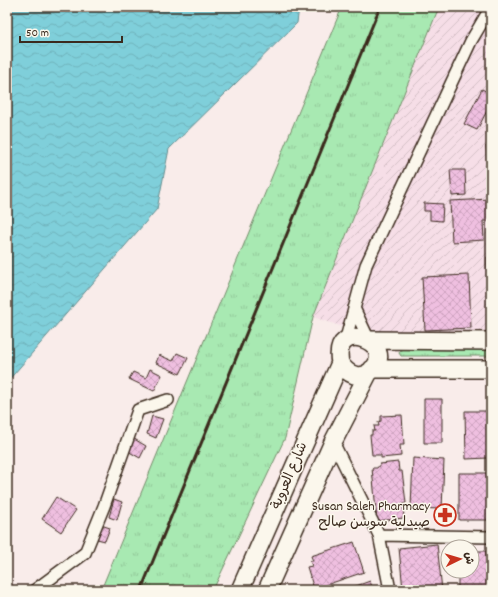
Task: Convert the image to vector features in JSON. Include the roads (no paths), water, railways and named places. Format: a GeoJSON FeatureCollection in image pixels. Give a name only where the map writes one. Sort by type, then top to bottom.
{"type":"FeatureCollection","features":[{"type":"Feature","properties":{"kind":"main road"},"geometry":{"type":"LineString","coordinates":[[345,342],[352,338],[358,337],[369,340],[491,342]]}},
{"type":"Feature","properties":{"kind":"main road","name":"شارع العروبة"},"geometry":{"type":"LineString","coordinates":[[268,590],[333,442],[378,358],[374,345],[369,340]]}},
{"type":"Feature","properties":{"kind":"main road","name":"شارع العروبة"},"geometry":{"type":"LineString","coordinates":[[240,590],[340,363],[340,350],[345,342]]}},
{"type":"Feature","properties":{"kind":"main road"},"geometry":{"type":"LineString","coordinates":[[340,363],[344,369],[355,376],[371,371],[491,369]]}},
{"type":"Feature","properties":{"kind":"street"},"geometry":{"type":"LineString","coordinates":[[345,342],[366,265],[471,40],[490,7]]}},
{"type":"Feature","properties":{"kind":"street"},"geometry":{"type":"LineString","coordinates":[[354,308],[369,340]]}},
{"type":"Feature","properties":{"kind":"street"},"geometry":{"type":"LineString","coordinates":[[36,590],[85,553],[104,506],[138,410],[168,400]]}},
{"type":"Feature","properties":{"kind":"street"},"geometry":{"type":"LineString","coordinates":[[333,442],[379,535],[390,590]]}},
{"type":"Feature","properties":{"kind":"street"},"geometry":{"type":"LineString","coordinates":[[379,535],[491,537]]}},
{"type":"Feature","properties":{"kind":"water"},"geometry":{"type":"Polygon","coordinates":[[[7,7],[299,7],[297,23],[169,149],[157,209],[7,382],[7,7]]]}},
{"type":"Feature","properties":{"kind":"railway"},"geometry":{"type":"LineString","coordinates":[[141,590],[380,7]]}},
{"type":"Feature","properties":{"kind":"place","name":"Susan Saleh Pharmacy صيدلية سوسن صالح"},"geometry":{"type":"Point","coordinates":[445,515]}}]}
